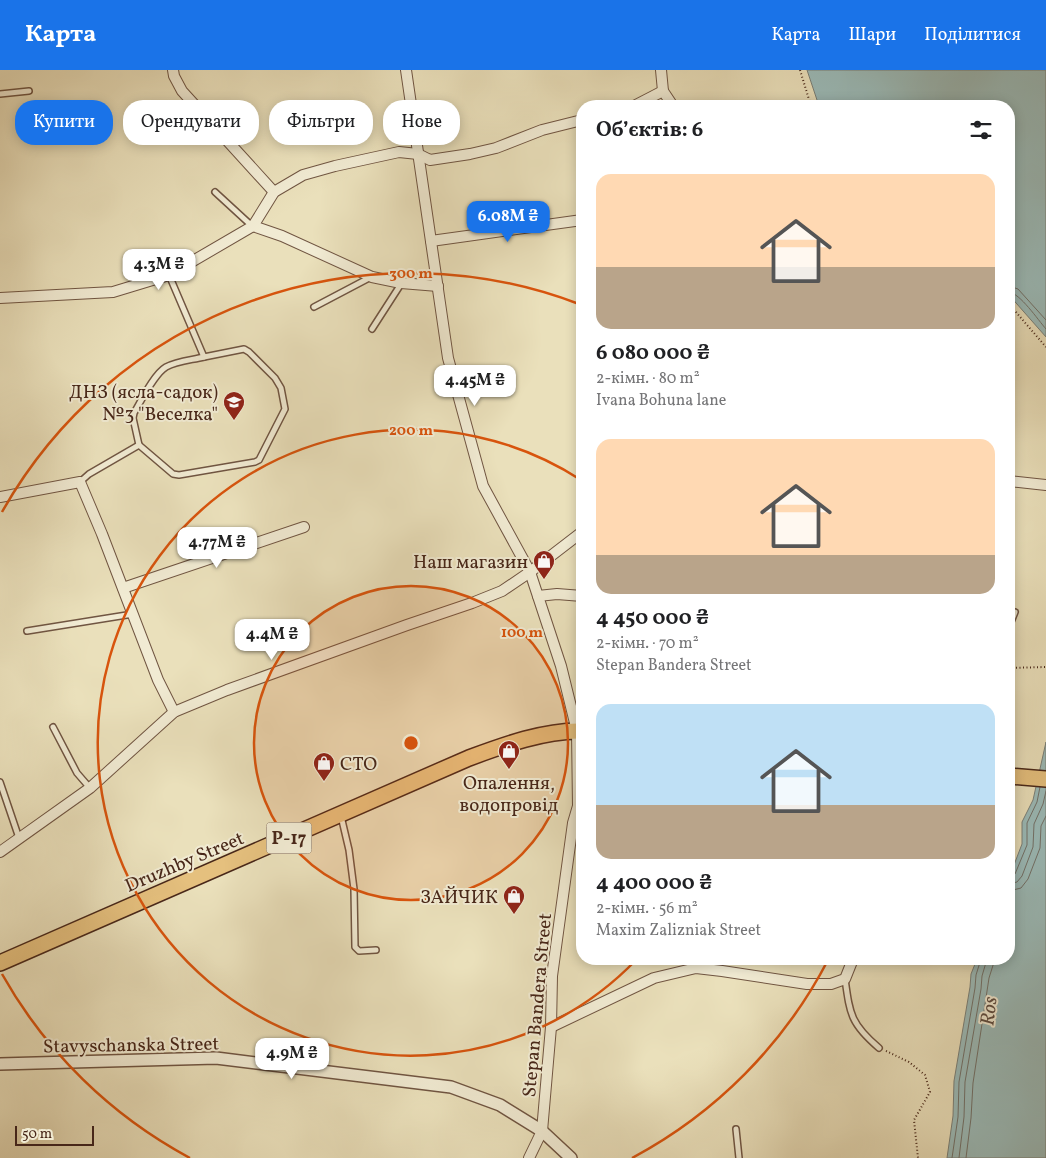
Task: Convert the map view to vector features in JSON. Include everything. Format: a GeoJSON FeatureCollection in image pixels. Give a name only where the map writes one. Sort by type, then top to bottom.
{"type":"FeatureCollection","features":[{"type":"Feature","properties":{"kind":"main road","name":"Druzhby Street"},"geometry":{"type":"LineString","coordinates":[[0,963],[469,758],[512,743],[576,732]]}},
{"type":"Feature","properties":{"kind":"main road"},"geometry":{"type":"LineString","coordinates":[[1015,777],[1046,780]]}},
{"type":"Feature","properties":{"kind":"street"},"geometry":{"type":"LineString","coordinates":[[173,70],[182,91],[274,192]]}},
{"type":"Feature","properties":{"kind":"street","name":"Stepan Bandera Street"},"geometry":{"type":"LineString","coordinates":[[406,70],[448,358],[483,486],[530,572],[576,717]]}},
{"type":"Feature","properties":{"kind":"street"},"geometry":{"type":"LineString","coordinates":[[661,70],[663,91],[669,100]]}},
{"type":"Feature","properties":{"kind":"street"},"geometry":{"type":"LineString","coordinates":[[646,100],[663,91]]}},
{"type":"Feature","properties":{"kind":"street"},"geometry":{"type":"LineString","coordinates":[[0,298],[113,292],[169,275],[253,226],[274,192],[303,175],[399,152],[418,154],[430,160],[470,154],[496,148],[542,130],[576,122]]}},
{"type":"Feature","properties":{"kind":"street"},"geometry":{"type":"LineString","coordinates":[[432,241],[576,221]]}},
{"type":"Feature","properties":{"kind":"street"},"geometry":{"type":"LineString","coordinates":[[253,226],[282,236],[372,277],[401,283],[438,286]]}},
{"type":"Feature","properties":{"kind":"street"},"geometry":{"type":"LineString","coordinates":[[1015,481],[1046,485]]}},
{"type":"Feature","properties":{"kind":"street"},"geometry":{"type":"LineString","coordinates":[[0,497],[80,482],[158,680],[174,712]]}},
{"type":"Feature","properties":{"kind":"street"},"geometry":{"type":"LineString","coordinates":[[123,588],[304,527]]}},
{"type":"Feature","properties":{"kind":"street"},"geometry":{"type":"LineString","coordinates":[[0,852],[90,788],[174,712],[227,690],[502,591],[576,537]]}},
{"type":"Feature","properties":{"kind":"street"},"geometry":{"type":"LineString","coordinates":[[538,596],[557,594],[576,596]]}},
{"type":"Feature","properties":{"kind":"street","name":"Stepan Bandera Street"},"geometry":{"type":"LineString","coordinates":[[542,1131],[551,1026],[552,976],[573,823],[576,816]]}},
{"type":"Feature","properties":{"kind":"street"},"geometry":{"type":"LineString","coordinates":[[551,1026],[654,978],[696,968],[722,970],[807,984],[831,984],[845,979],[851,965]]}},
{"type":"Feature","properties":{"kind":"street","name":"Stavyschanska Street"},"geometry":{"type":"LineString","coordinates":[[0,1064],[216,1058],[451,1087],[500,1106],[542,1131],[571,1158]]}},
{"type":"Feature","properties":{"kind":"street"},"geometry":{"type":"LineString","coordinates":[[529,1158],[542,1131]]}},
{"type":"Feature","properties":{"kind":"lane"},"geometry":{"type":"LineString","coordinates":[[0,94],[29,91]]}},
{"type":"Feature","properties":{"kind":"lane"},"geometry":{"type":"LineString","coordinates":[[215,192],[253,226]]}},
{"type":"Feature","properties":{"kind":"lane"},"geometry":{"type":"LineString","coordinates":[[169,275],[204,357]]}},
{"type":"Feature","properties":{"kind":"lane"},"geometry":{"type":"LineString","coordinates":[[314,307],[372,277]]}},
{"type":"Feature","properties":{"kind":"lane"},"geometry":{"type":"LineString","coordinates":[[372,329],[401,283]]}},
{"type":"Feature","properties":{"kind":"lane"},"geometry":{"type":"LineString","coordinates":[[244,349],[275,378],[281,388],[285,409],[258,460],[179,475],[173,474],[139,445],[133,418],[134,413],[158,374],[164,368],[244,349]]}},
{"type":"Feature","properties":{"kind":"lane"},"geometry":{"type":"LineString","coordinates":[[80,482],[89,474],[139,445]]}},
{"type":"Feature","properties":{"kind":"lane"},"geometry":{"type":"LineString","coordinates":[[26,631],[133,614]]}},
{"type":"Feature","properties":{"kind":"lane"},"geometry":{"type":"LineString","coordinates":[[53,727],[77,774],[90,788]]}},
{"type":"Feature","properties":{"kind":"lane"},"geometry":{"type":"LineString","coordinates":[[0,782],[19,839]]}},
{"type":"Feature","properties":{"kind":"lane"},"geometry":{"type":"LineString","coordinates":[[340,815],[349,850],[354,889],[355,947],[359,951],[376,950]]}},
{"type":"Feature","properties":{"kind":"lane"},"geometry":{"type":"LineString","coordinates":[[845,979],[850,1013],[863,1034],[879,1048]]}},
{"type":"Feature","properties":{"kind":"lane"},"geometry":{"type":"LineString","coordinates":[[736,1129],[740,1158]]}},
{"type":"Feature","properties":{"kind":"path"},"geometry":{"type":"LineString","coordinates":[[800,70],[809,100]]}},
{"type":"Feature","properties":{"kind":"path"},"geometry":{"type":"LineString","coordinates":[[1015,311],[1046,347]]}},
{"type":"Feature","properties":{"kind":"path"},"geometry":{"type":"LineString","coordinates":[[1015,668],[1046,667]]}},
{"type":"Feature","properties":{"kind":"path"},"geometry":{"type":"LineString","coordinates":[[879,1048],[909,1062],[925,1075],[930,1092],[914,1120],[918,1158]]}},
{"type":"Feature","properties":{"kind":"water"},"geometry":{"type":"Polygon","coordinates":[[[807,70],[1046,70],[1046,337],[1015,302],[1015,100],[817,100],[807,70]]]}},
{"type":"Feature","properties":{"kind":"water","name":"Ros"},"geometry":{"type":"Polygon","coordinates":[[[1046,742],[1046,1158],[947,1158],[953,1116],[954,1081],[971,974],[975,965],[1015,965],[1015,862],[1022,844],[1022,822],[1033,800],[1046,742]]]}},
{"type":"Feature","properties":{"kind":"place","name":"ДНЗ (ясла-садок) №3 \"Веселка\""},"geometry":{"type":"Point","coordinates":[234,421]}},
{"type":"Feature","properties":{"kind":"place","name":"Наш магазин"},"geometry":{"type":"Point","coordinates":[544,580]}},
{"type":"Feature","properties":{"kind":"place","name":"Опалення, водопровід"},"geometry":{"type":"Point","coordinates":[509,770]}},
{"type":"Feature","properties":{"kind":"place","name":"СТО"},"geometry":{"type":"Point","coordinates":[324,782]}},
{"type":"Feature","properties":{"kind":"place","name":"ЗАЙЧИК"},"geometry":{"type":"Point","coordinates":[514,915]}}]}
